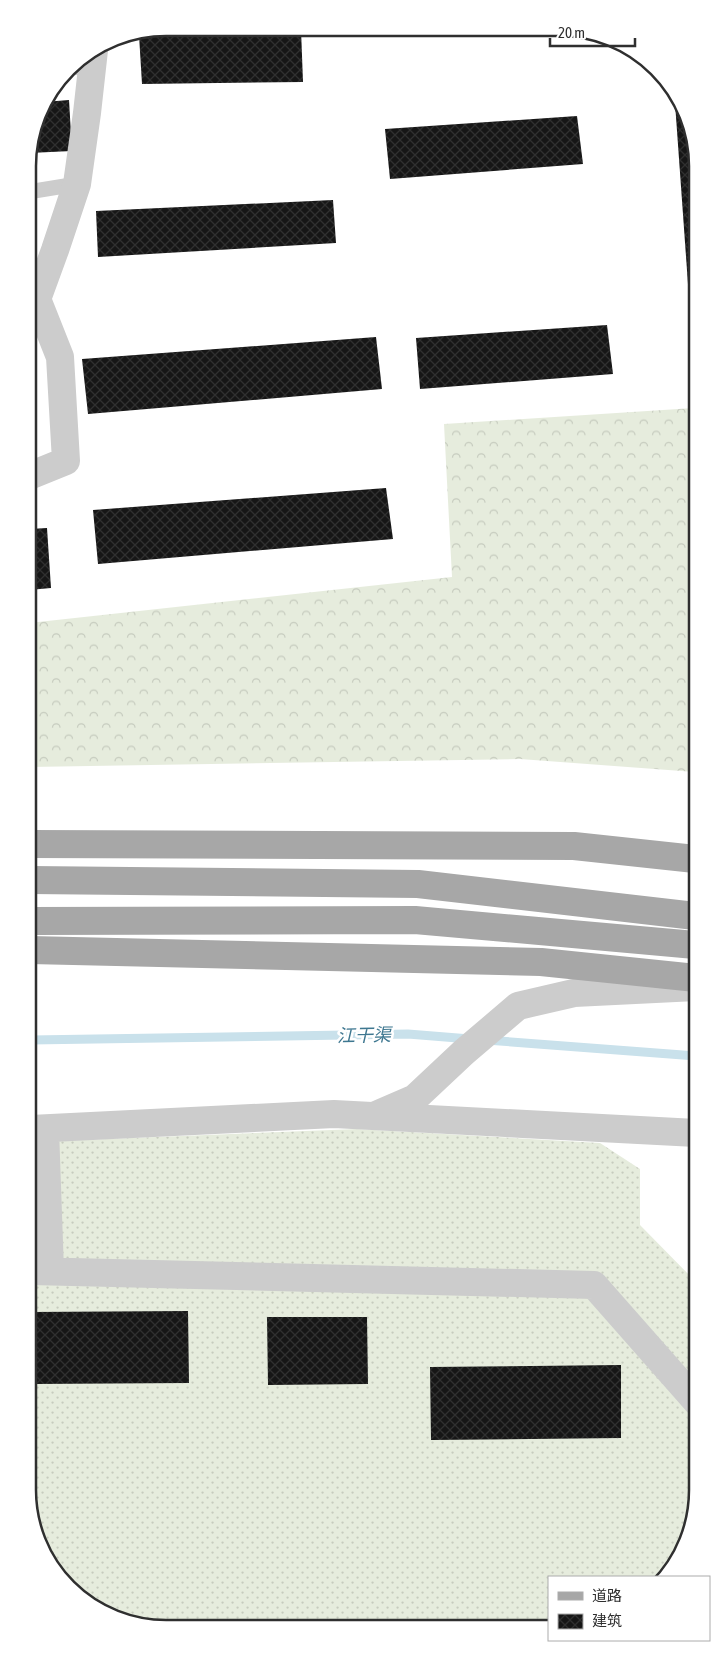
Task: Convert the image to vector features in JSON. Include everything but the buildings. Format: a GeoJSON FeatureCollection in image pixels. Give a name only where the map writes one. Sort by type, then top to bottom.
{"type":"FeatureCollection","features":[{"type":"Feature","properties":{"kind":"main road"},"geometry":{"type":"LineString","coordinates":[[36,844],[574,846],[688,858]]}},
{"type":"Feature","properties":{"kind":"main road"},"geometry":{"type":"LineString","coordinates":[[36,880],[418,884],[688,915]]}},
{"type":"Feature","properties":{"kind":"main road"},"geometry":{"type":"LineString","coordinates":[[36,921],[415,920],[688,944]]}},
{"type":"Feature","properties":{"kind":"main road"},"geometry":{"type":"LineString","coordinates":[[36,950],[541,962],[688,977]]}},
{"type":"Feature","properties":{"kind":"street"},"geometry":{"type":"LineString","coordinates":[[37,297],[77,184],[87,113],[86,64]]}},
{"type":"Feature","properties":{"kind":"street"},"geometry":{"type":"LineString","coordinates":[[37,314],[60,357],[66,461],[37,473]]}},
{"type":"Feature","properties":{"kind":"street"},"geometry":{"type":"LineString","coordinates":[[374,1116],[415,1098],[464,1052],[518,1006],[574,993],[688,987]]}},
{"type":"Feature","properties":{"kind":"street"},"geometry":{"type":"LineString","coordinates":[[688,1133],[334,1114],[38,1129],[41,1271],[594,1285],[688,1392]]}},
{"type":"Feature","properties":{"kind":"lane"},"geometry":{"type":"LineString","coordinates":[[37,191],[77,184]]}},
{"type":"Feature","properties":{"kind":"lane"},"geometry":{"type":"LineString","coordinates":[[611,991],[688,999]]}},
{"type":"Feature","properties":{"kind":"green space"},"geometry":{"type":"Polygon","coordinates":[[[689,408],[689,772],[520,759],[37,767],[37,622],[452,577],[444,424],[689,408]]]}},
{"type":"Feature","properties":{"kind":"green space"},"geometry":{"type":"Polygon","coordinates":[[[357,1129],[600,1143],[640,1169],[640,1225],[688,1274],[688,1498],[686,1515],[679,1539],[662,1569],[655,1576],[548,1576],[548,1620],[167,1620],[150,1619],[125,1613],[87,1593],[63,1569],[54,1554],[46,1539],[37,1506],[36,1142],[357,1129]]]}},
{"type":"Feature","properties":{"kind":"waterway","name":"江干渠"},"geometry":{"type":"LineString","coordinates":[[36,1040],[408,1034],[470,1039]]}},
{"type":"Feature","properties":{"kind":"waterway","name":"江干渠"},"geometry":{"type":"LineString","coordinates":[[486,1040],[688,1055]]}}]}
